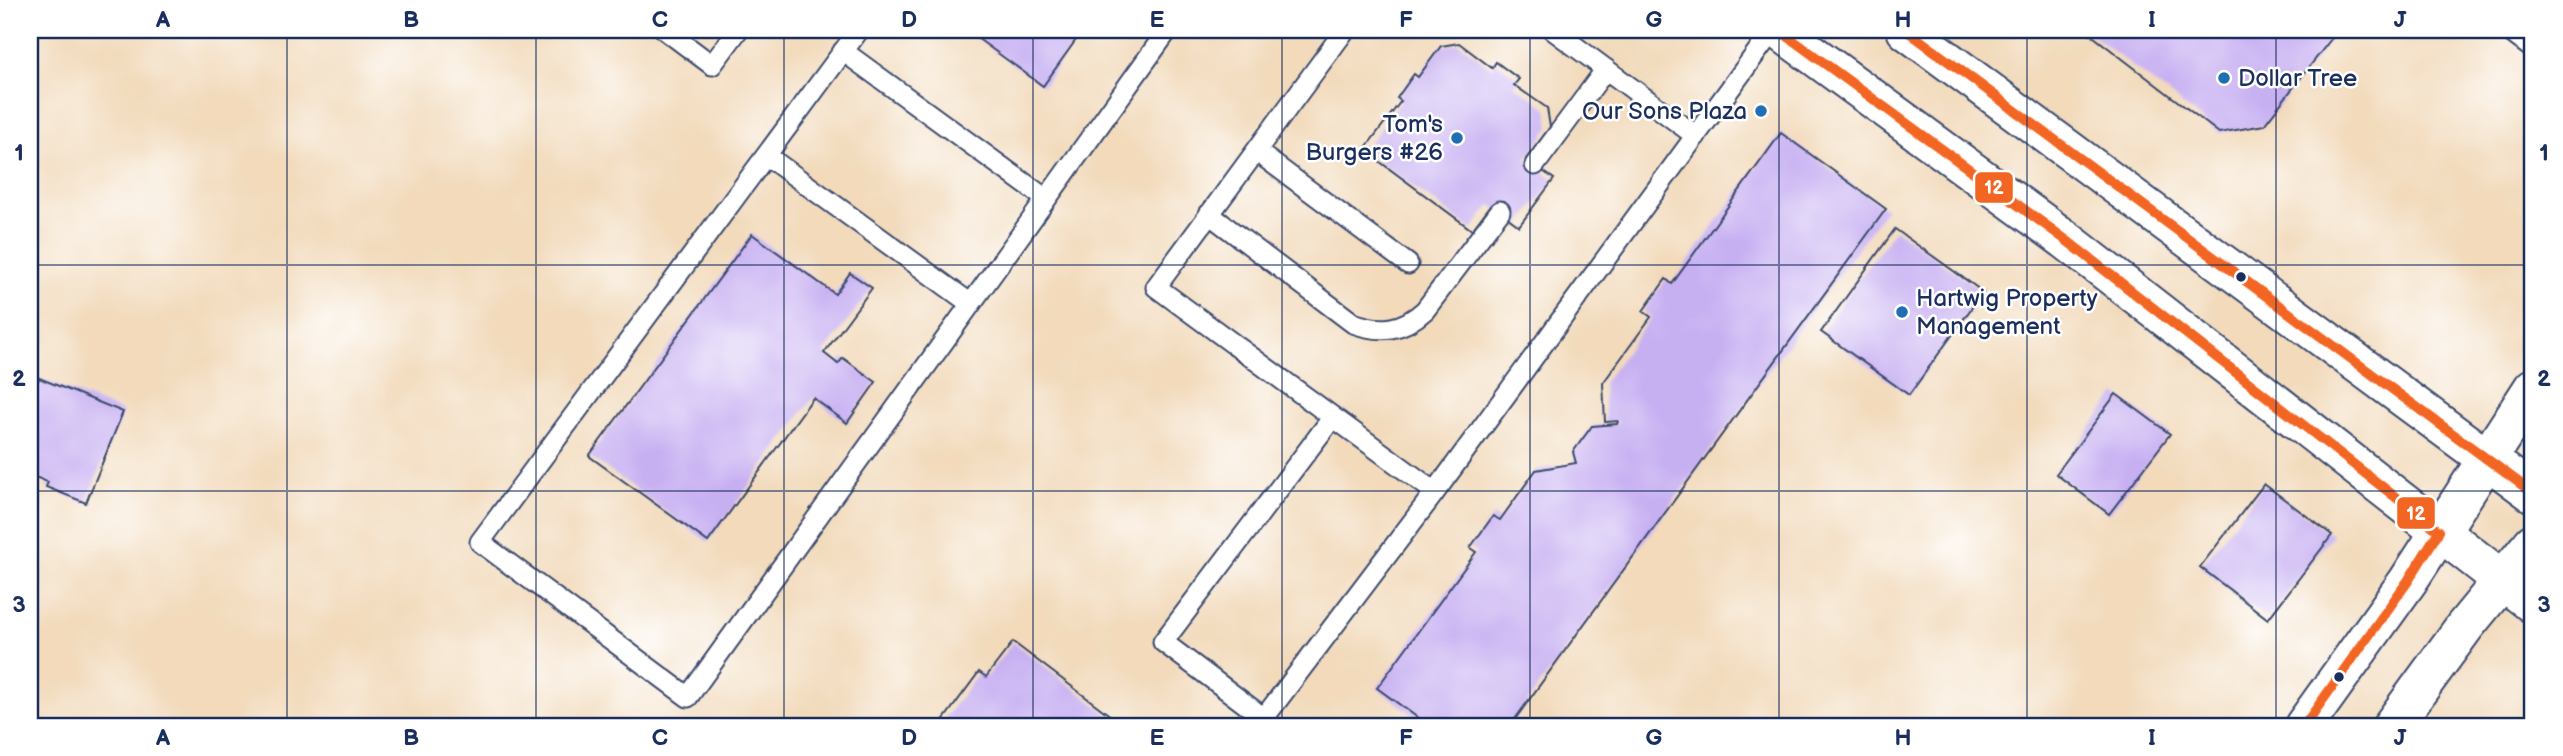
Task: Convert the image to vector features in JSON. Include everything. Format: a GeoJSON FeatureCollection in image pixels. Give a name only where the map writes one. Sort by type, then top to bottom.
{"type":"FeatureCollection","features":[{"type":"Feature","properties":{"kind":"main road"},"geometry":{"type":"LineString","coordinates":[[1776,30],[2066,240],[2533,604]]}},
{"type":"Feature","properties":{"kind":"main road"},"geometry":{"type":"LineString","coordinates":[[1906,30],[2533,493]]}},
{"type":"Feature","properties":{"kind":"main road"},"geometry":{"type":"LineString","coordinates":[[2304,726],[2408,581],[2533,388]]}},
{"type":"Feature","properties":{"kind":"main road"},"geometry":{"type":"LineString","coordinates":[[2392,726],[2465,626],[2533,543]]}},
{"type":"Feature","properties":{"kind":"lane"},"geometry":{"type":"LineString","coordinates":[[665,30],[712,65],[738,30]]}},
{"type":"Feature","properties":{"kind":"lane"},"geometry":{"type":"LineString","coordinates":[[859,30],[480,542],[688,697],[1168,30]]}},
{"type":"Feature","properties":{"kind":"lane"},"geometry":{"type":"LineString","coordinates":[[1345,30],[1156,287],[1435,492]]}},
{"type":"Feature","properties":{"kind":"lane"},"geometry":{"type":"LineString","coordinates":[[1553,30],[1696,136]]}},
{"type":"Feature","properties":{"kind":"lane"},"geometry":{"type":"LineString","coordinates":[[1332,417],[1164,642],[1264,718],[1435,492],[1776,30]]}},
{"type":"Feature","properties":{"kind":"lane"},"geometry":{"type":"LineString","coordinates":[[2508,30],[2533,49]]}},
{"type":"Feature","properties":{"kind":"lane"},"geometry":{"type":"LineString","coordinates":[[844,51],[1046,199]]}},
{"type":"Feature","properties":{"kind":"lane"},"geometry":{"type":"LineString","coordinates":[[1535,165],[1606,69]]}},
{"type":"Feature","properties":{"kind":"lane"},"geometry":{"type":"LineString","coordinates":[[1256,151],[1408,264]]}},
{"type":"Feature","properties":{"kind":"lane"},"geometry":{"type":"LineString","coordinates":[[767,156],[971,304]]}},
{"type":"Feature","properties":{"kind":"lane"},"geometry":{"type":"LineString","coordinates":[[1209,214],[1353,323],[1371,329],[1395,330],[1413,321],[1425,310],[1500,211]]}},
{"type":"Feature","properties":{"kind":"building"},"geometry":{"type":"Polygon","coordinates":[[[966,30],[1083,30],[1043,86],[966,30]]]}},
{"type":"Feature","properties":{"kind":"building","name":"Dollar Tree"},"geometry":{"type":"Polygon","coordinates":[[[2085,30],[2338,30],[2264,125],[2219,133],[2085,30]]]}},
{"type":"Feature","properties":{"kind":"building","name":"Tom's Burgers #26"},"geometry":{"type":"Polygon","coordinates":[[[1459,43],[1492,68],[1496,62],[1519,79],[1514,85],[1547,108],[1550,127],[1526,159],[1554,179],[1519,226],[1491,205],[1472,230],[1364,150],[1401,101],[1397,98],[1414,74],[1418,77],[1441,46],[1459,43]]]}},
{"type":"Feature","properties":{"kind":"building"},"geometry":{"type":"Polygon","coordinates":[[[1781,133],[1886,209],[1510,726],[1429,726],[1377,688],[1476,552],[1470,548],[1493,516],[1500,520],[1536,470],[1576,463],[1573,452],[1592,426],[1617,424],[1618,421],[1605,422],[1603,383],[1651,317],[1643,311],[1666,279],[1672,284],[1781,133]]]}},
{"type":"Feature","properties":{"kind":"building","name":"Hartwig Property Management"},"geometry":{"type":"Polygon","coordinates":[[[1895,229],[1983,292],[1909,395],[1821,332],[1895,229]]]}},
{"type":"Feature","properties":{"kind":"building"},"geometry":{"type":"Polygon","coordinates":[[[752,234],[835,294],[850,273],[872,288],[824,353],[838,364],[843,358],[876,382],[847,423],[813,398],[708,542],[589,456],[752,234]]]}},
{"type":"Feature","properties":{"kind":"building"},"geometry":{"type":"Polygon","coordinates":[[[39,378],[123,412],[86,503],[46,487],[48,482],[30,475],[30,401],[39,378]]]}},
{"type":"Feature","properties":{"kind":"building"},"geometry":{"type":"Polygon","coordinates":[[[2116,394],[2170,434],[2109,514],[2056,474],[2116,394]]]}},
{"type":"Feature","properties":{"kind":"building"},"geometry":{"type":"Polygon","coordinates":[[[2264,484],[2332,535],[2268,619],[2200,567],[2264,484]]]}},
{"type":"Feature","properties":{"kind":"building"},"geometry":{"type":"Polygon","coordinates":[[[1013,642],[1124,726],[939,726],[979,672],[986,677],[1013,642]]]}},
{"type":"Feature","properties":{"kind":"transit line","name":"12"},"geometry":{"type":"LineString","coordinates":[[1779,30],[2066,240],[2439,531],[2408,581],[2304,726]]}},
{"type":"Feature","properties":{"kind":"transit line","name":"12"},"geometry":{"type":"LineString","coordinates":[[1906,30],[2533,493]]}},
{"type":"Feature","properties":{"kind":"place","name":"Dollar Tree"},"geometry":{"type":"Point","coordinates":[2224,78]}},
{"type":"Feature","properties":{"kind":"place","name":"Our Sons Plaza"},"geometry":{"type":"Point","coordinates":[1761,111]}},
{"type":"Feature","properties":{"kind":"place","name":"Tom's Burgers #26"},"geometry":{"type":"Point","coordinates":[1457,138]}},
{"type":"Feature","properties":{"kind":"place","name":"Hartwig Property Management"},"geometry":{"type":"Point","coordinates":[1902,312]}}]}
